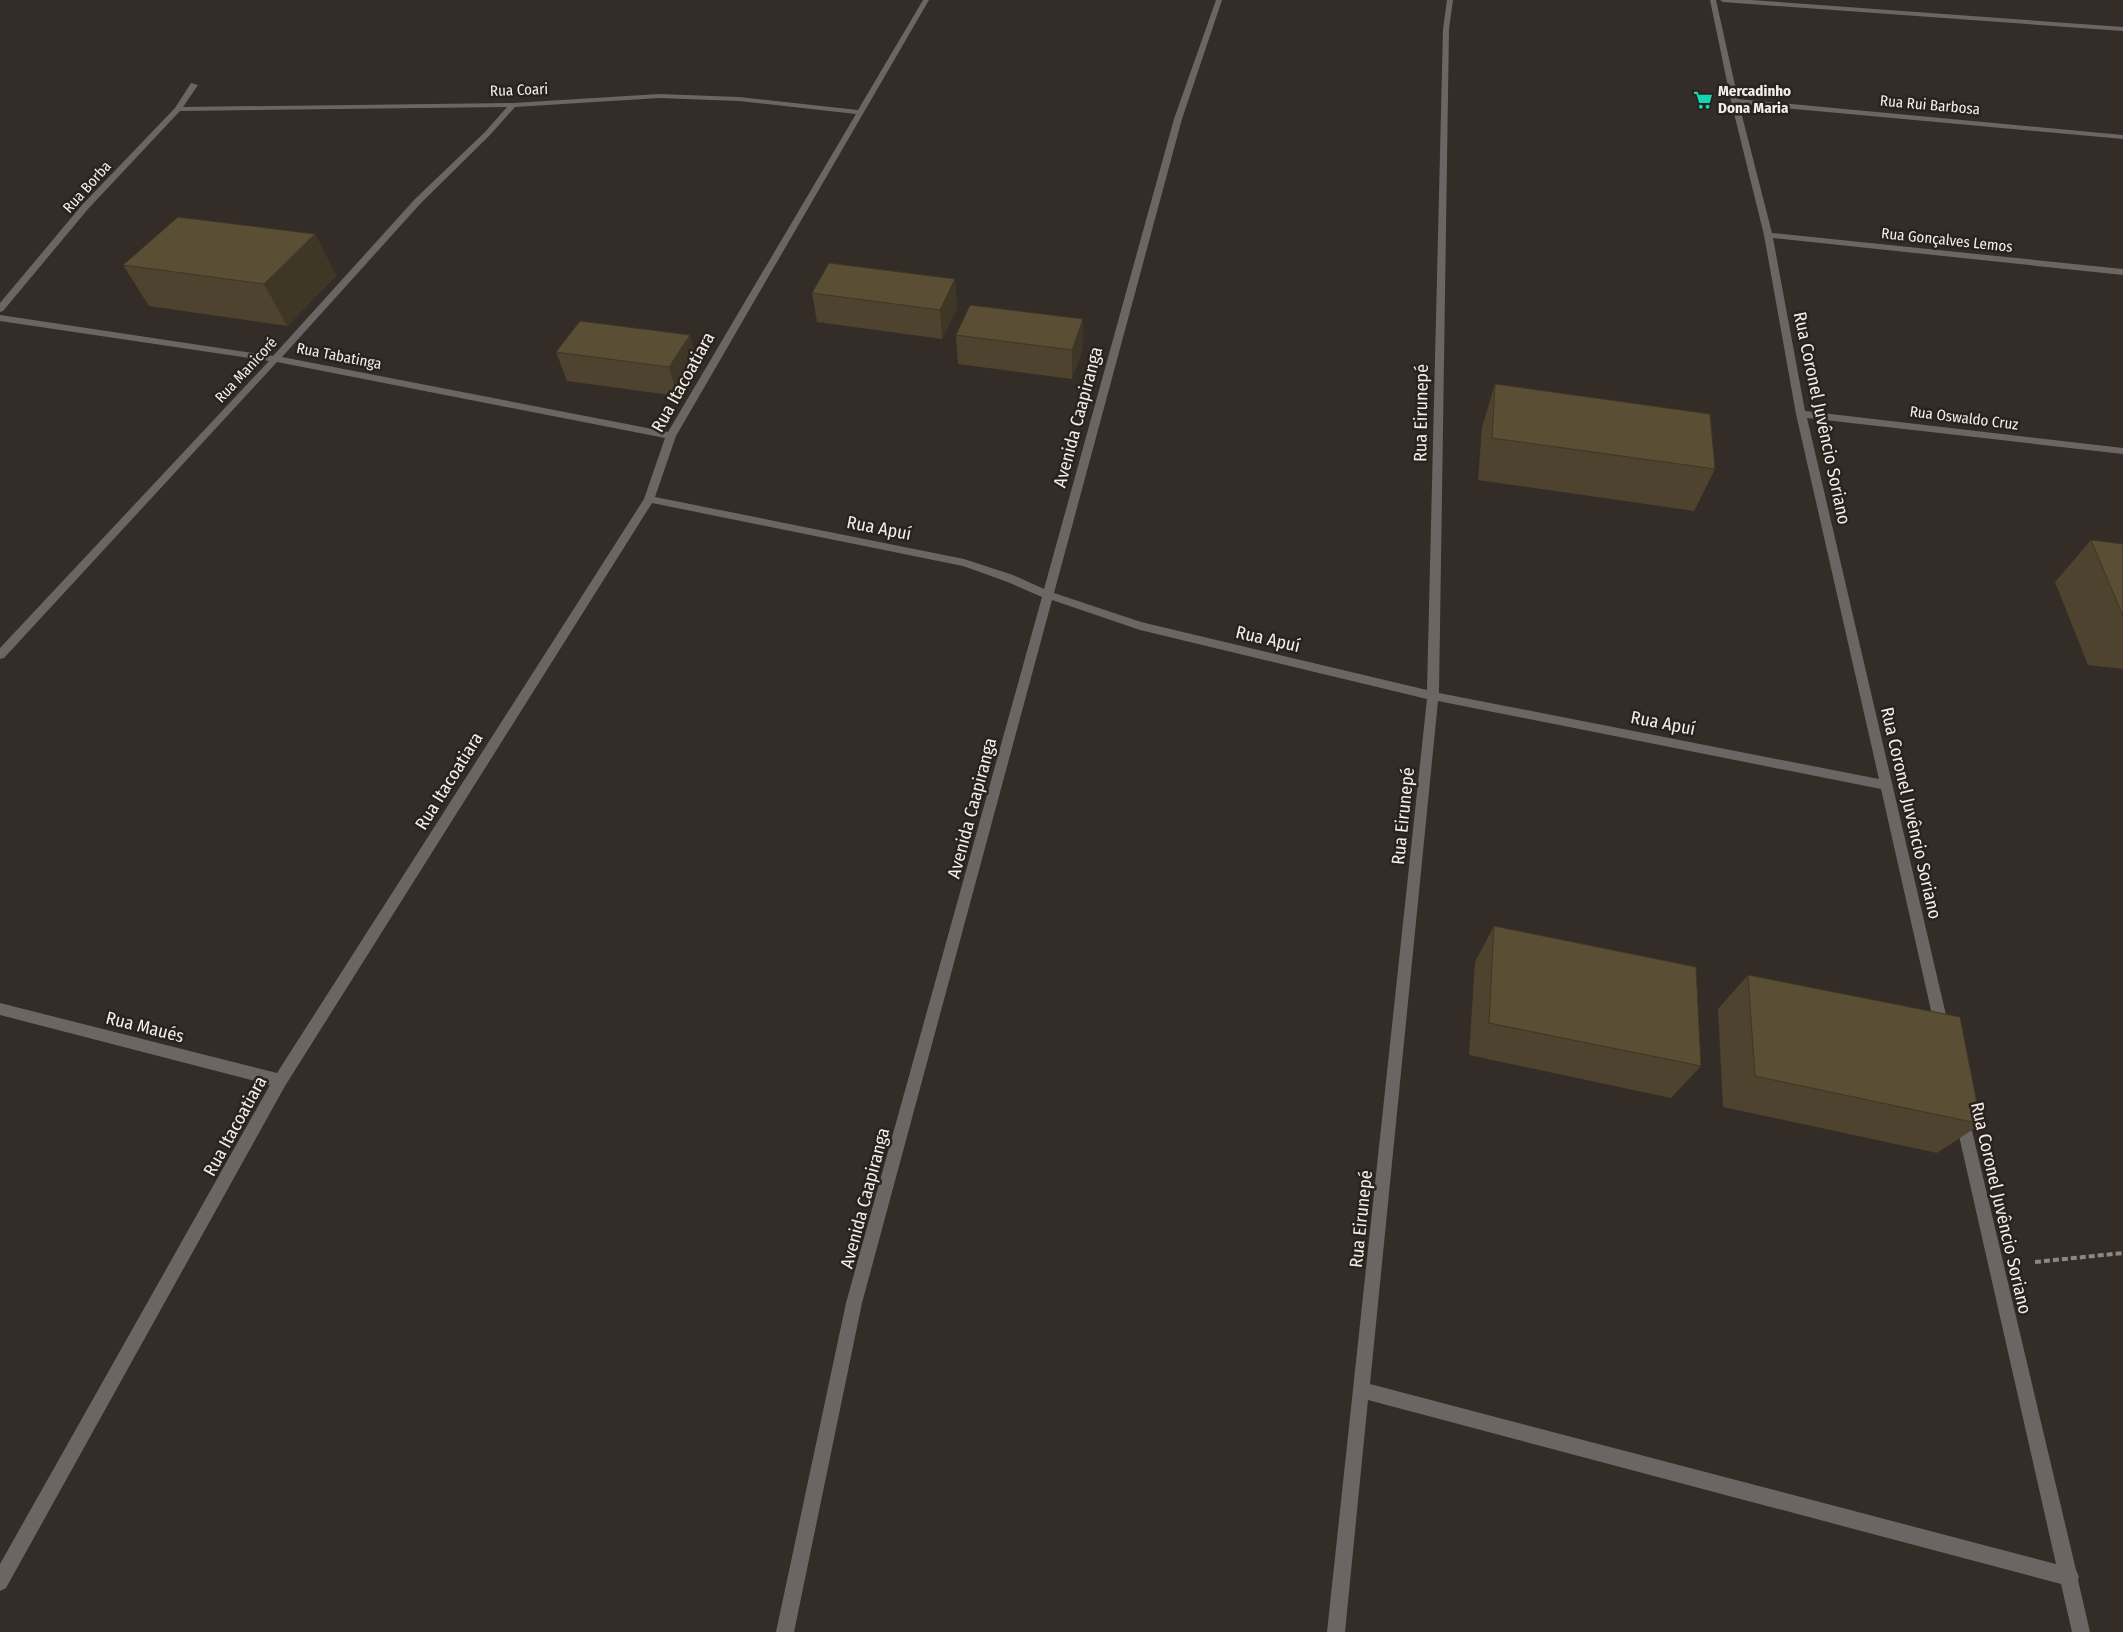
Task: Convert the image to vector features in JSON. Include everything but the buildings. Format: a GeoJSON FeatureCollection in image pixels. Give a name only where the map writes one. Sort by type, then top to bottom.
{"type":"FeatureCollection","features":[{"type":"Feature","properties":{"kind":"street","name":"Rua Itacoatiara"},"geometry":{"type":"LineString","coordinates":[[0,1582],[280,1081],[649,500],[671,436],[926,0]]}},
{"type":"Feature","properties":{"kind":"street","name":"Avenida Caapiranga"},"geometry":{"type":"LineString","coordinates":[[785,1632],[854,1303],[1178,119],[1220,0]]}},
{"type":"Feature","properties":{"kind":"street","name":"Rua Eirunepé"},"geometry":{"type":"LineString","coordinates":[[1336,1632],[1433,696],[1446,29],[1450,0]]}},
{"type":"Feature","properties":{"kind":"street","name":"Rua Coronel Juvêncio Soriano"},"geometry":{"type":"LineString","coordinates":[[1713,0],[1735,101],[1768,235],[1801,414],[1945,1044]]}},
{"type":"Feature","properties":{"kind":"street"},"geometry":{"type":"LineString","coordinates":[[1723,0],[2123,28]]}},
{"type":"Feature","properties":{"kind":"street","name":"Rua Borba"},"geometry":{"type":"LineString","coordinates":[[0,308],[85,207],[178,109],[194,84]]}},
{"type":"Feature","properties":{"kind":"street","name":"Rua Coari"},"geometry":{"type":"LineString","coordinates":[[178,109],[513,105],[660,96],[739,99],[860,112]]}},
{"type":"Feature","properties":{"kind":"street","name":"Rua Rui Barbosa"},"geometry":{"type":"LineString","coordinates":[[1735,101],[2123,137]]}},
{"type":"Feature","properties":{"kind":"street","name":"Rua Manicoré"},"geometry":{"type":"LineString","coordinates":[[0,655],[276,359],[424,194],[494,128],[513,105]]}},
{"type":"Feature","properties":{"kind":"street","name":"Rua Gonçalves Lemos"},"geometry":{"type":"LineString","coordinates":[[1768,235],[2123,272]]}},
{"type":"Feature","properties":{"kind":"street","name":"Rua Tabatinga"},"geometry":{"type":"LineString","coordinates":[[0,318],[276,359],[671,436]]}},
{"type":"Feature","properties":{"kind":"street","name":"Rua Oswaldo Cruz"},"geometry":{"type":"LineString","coordinates":[[1801,414],[2123,451]]}},
{"type":"Feature","properties":{"kind":"street","name":"Rua Apuí"},"geometry":{"type":"LineString","coordinates":[[649,500],[964,563],[1009,578],[1048,595],[1140,626],[1433,696],[1886,785]]}},
{"type":"Feature","properties":{"kind":"street","name":"Rua Maués"},"geometry":{"type":"LineString","coordinates":[[0,1008],[280,1081]]}},
{"type":"Feature","properties":{"kind":"street","name":"Rua Coronel Juvêncio Soriano"},"geometry":{"type":"LineString","coordinates":[[1958,1102],[2070,1577],[2081,1632]]}},
{"type":"Feature","properties":{"kind":"street"},"geometry":{"type":"LineString","coordinates":[[1360,1390],[2070,1577]]}},
{"type":"Feature","properties":{"kind":"path"},"geometry":{"type":"LineString","coordinates":[[1996,1266],[2123,1253]]}},
{"type":"Feature","properties":{"kind":"place","name":"Mercadinho Dona Maria"},"geometry":{"type":"Point","coordinates":[1703,100]}}]}
